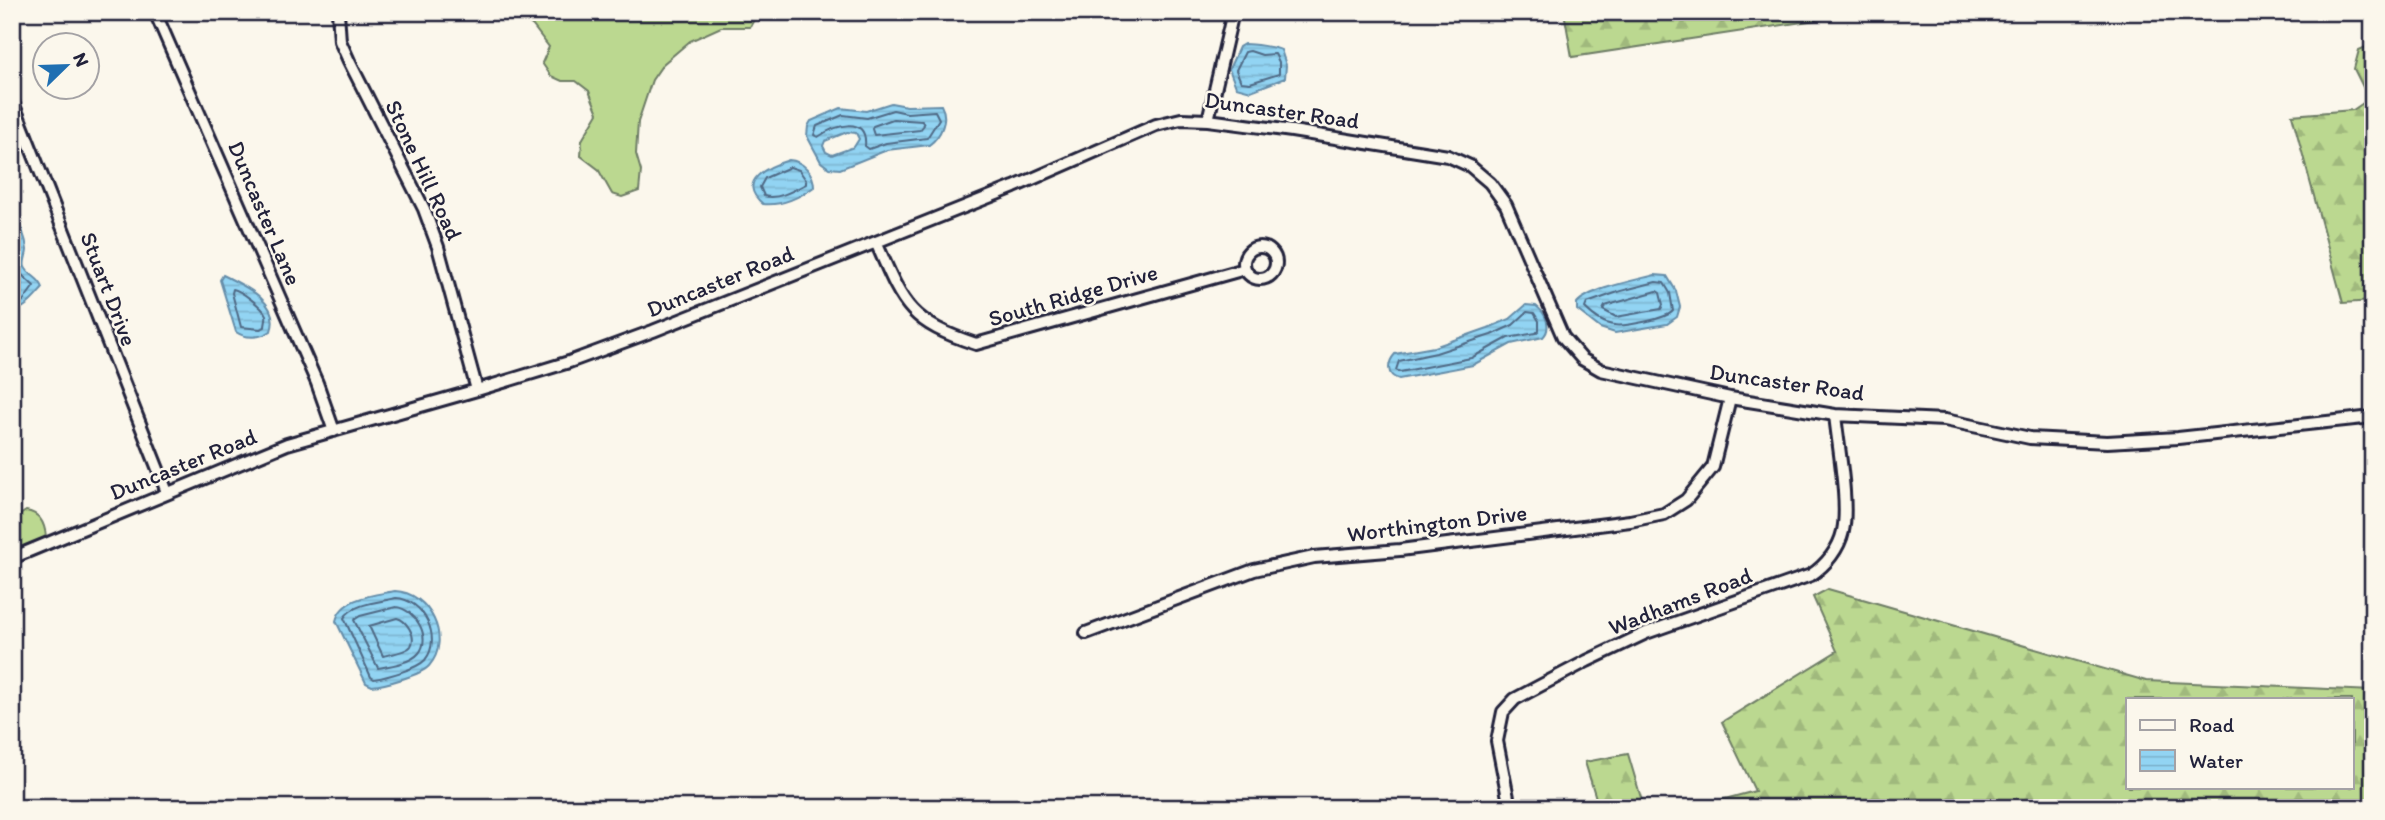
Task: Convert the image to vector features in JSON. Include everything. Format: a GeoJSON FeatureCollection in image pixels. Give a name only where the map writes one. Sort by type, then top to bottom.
{"type":"FeatureCollection","features":[{"type":"Feature","properties":{"kind":"street","name":"Duncaster Lane"},"geometry":{"type":"LineString","coordinates":[[155,12],[317,383],[334,431]]}},
{"type":"Feature","properties":{"kind":"street","name":"Stone Hill Road"},"geometry":{"type":"LineString","coordinates":[[338,12],[340,41],[424,209],[438,247],[477,390]]}},
{"type":"Feature","properties":{"kind":"street"},"geometry":{"type":"LineString","coordinates":[[1208,120],[1233,12]]}},
{"type":"Feature","properties":{"kind":"street","name":"Stuart Drive"},"geometry":{"type":"LineString","coordinates":[[12,100],[167,492]]}},
{"type":"Feature","properties":{"kind":"street","name":"Duncaster Road"},"geometry":{"type":"LineString","coordinates":[[12,558],[287,444],[569,362],[653,331],[1014,187],[1156,125],[1181,119],[1292,131],[1448,156],[1470,166],[1490,183],[1506,205],[1563,337],[1582,359],[1601,370],[1730,398],[1835,415],[1945,420],[2030,438],[2108,442],[2178,438],[2373,417]]}},
{"type":"Feature","properties":{"kind":"street","name":"South Ridge Drive"},"geometry":{"type":"LineString","coordinates":[[876,242],[899,295],[922,321],[976,344],[1245,269]]}},
{"type":"Feature","properties":{"kind":"street","name":"Worthington Drive"},"geometry":{"type":"LineString","coordinates":[[1086,633],[1254,570],[1314,557],[1413,549],[1630,521],[1664,514],[1686,500],[1713,467],[1730,398]]}},
{"type":"Feature","properties":{"kind":"street","name":"Wadhams Road"},"geometry":{"type":"LineString","coordinates":[[1510,808],[1497,741],[1503,712],[1515,699],[1587,660],[1646,633],[1811,575],[1826,564],[1838,546],[1844,520],[1835,415]]}},
{"type":"Feature","properties":{"kind":"green space"},"geometry":{"type":"Polygon","coordinates":[[[516,12],[758,12],[750,27],[721,27],[690,41],[663,64],[652,80],[638,122],[636,154],[641,171],[639,191],[622,197],[612,194],[598,169],[581,156],[582,140],[598,113],[589,91],[576,81],[562,81],[551,76],[542,63],[549,47],[533,26],[516,12]]]}},
{"type":"Feature","properties":{"kind":"green space"},"geometry":{"type":"Polygon","coordinates":[[[1564,12],[1868,12],[1572,57],[1564,12]]]}},
{"type":"Feature","properties":{"kind":"green space"},"geometry":{"type":"Polygon","coordinates":[[[2373,44],[2373,301],[2343,303],[2292,115],[2353,110],[2369,99],[2354,69],[2359,50],[2373,44]]]}},
{"type":"Feature","properties":{"kind":"green space"},"geometry":{"type":"Polygon","coordinates":[[[26,511],[41,520],[46,537],[12,552],[12,520],[26,511]]]}},
{"type":"Feature","properties":{"kind":"green space"},"geometry":{"type":"Polygon","coordinates":[[[1828,589],[2146,681],[2373,691],[2373,808],[1691,808],[1755,791],[1722,722],[1837,651],[1813,597],[1828,589]]]}},
{"type":"Feature","properties":{"kind":"green space"},"geometry":{"type":"Polygon","coordinates":[[[1628,754],[1644,808],[1599,808],[1585,762],[1628,754]]]}},
{"type":"Feature","properties":{"kind":"water"},"geometry":{"type":"Polygon","coordinates":[[[1244,44],[1281,50],[1286,65],[1285,78],[1251,91],[1236,87],[1229,69],[1239,47],[1244,44]]]}},
{"type":"Feature","properties":{"kind":"water"},"geometry":{"type":"Polygon","coordinates":[[[891,103],[907,106],[941,105],[944,121],[937,137],[929,145],[887,150],[840,169],[829,168],[821,162],[807,136],[811,121],[841,108],[866,111],[891,103]],[[847,132],[825,141],[823,146],[826,152],[832,155],[854,147],[859,139],[856,133],[847,132]]]}},
{"type":"Feature","properties":{"kind":"water"},"geometry":{"type":"Polygon","coordinates":[[[789,160],[807,169],[814,187],[790,200],[763,204],[755,196],[752,188],[754,182],[765,170],[789,160]]]}},
{"type":"Feature","properties":{"kind":"water"},"geometry":{"type":"Polygon","coordinates":[[[12,212],[25,240],[25,267],[43,288],[26,306],[12,312],[14,294],[12,212]]]}},
{"type":"Feature","properties":{"kind":"water"},"geometry":{"type":"Polygon","coordinates":[[[223,275],[250,290],[266,303],[273,321],[271,331],[254,337],[236,332],[220,280],[223,275]]]}},
{"type":"Feature","properties":{"kind":"water"},"geometry":{"type":"Polygon","coordinates":[[[1655,275],[1667,276],[1676,291],[1680,307],[1677,317],[1667,324],[1615,333],[1600,328],[1577,310],[1577,303],[1592,293],[1655,275]]]}},
{"type":"Feature","properties":{"kind":"water"},"geometry":{"type":"Polygon","coordinates":[[[1526,305],[1536,306],[1545,317],[1547,329],[1543,337],[1511,344],[1473,365],[1399,379],[1390,372],[1389,365],[1395,354],[1434,347],[1488,328],[1510,319],[1526,305]]]}},
{"type":"Feature","properties":{"kind":"water"},"geometry":{"type":"Polygon","coordinates":[[[395,591],[407,593],[427,608],[434,619],[439,643],[429,666],[419,673],[372,686],[366,683],[336,621],[339,613],[352,602],[395,591]]]}}]}
